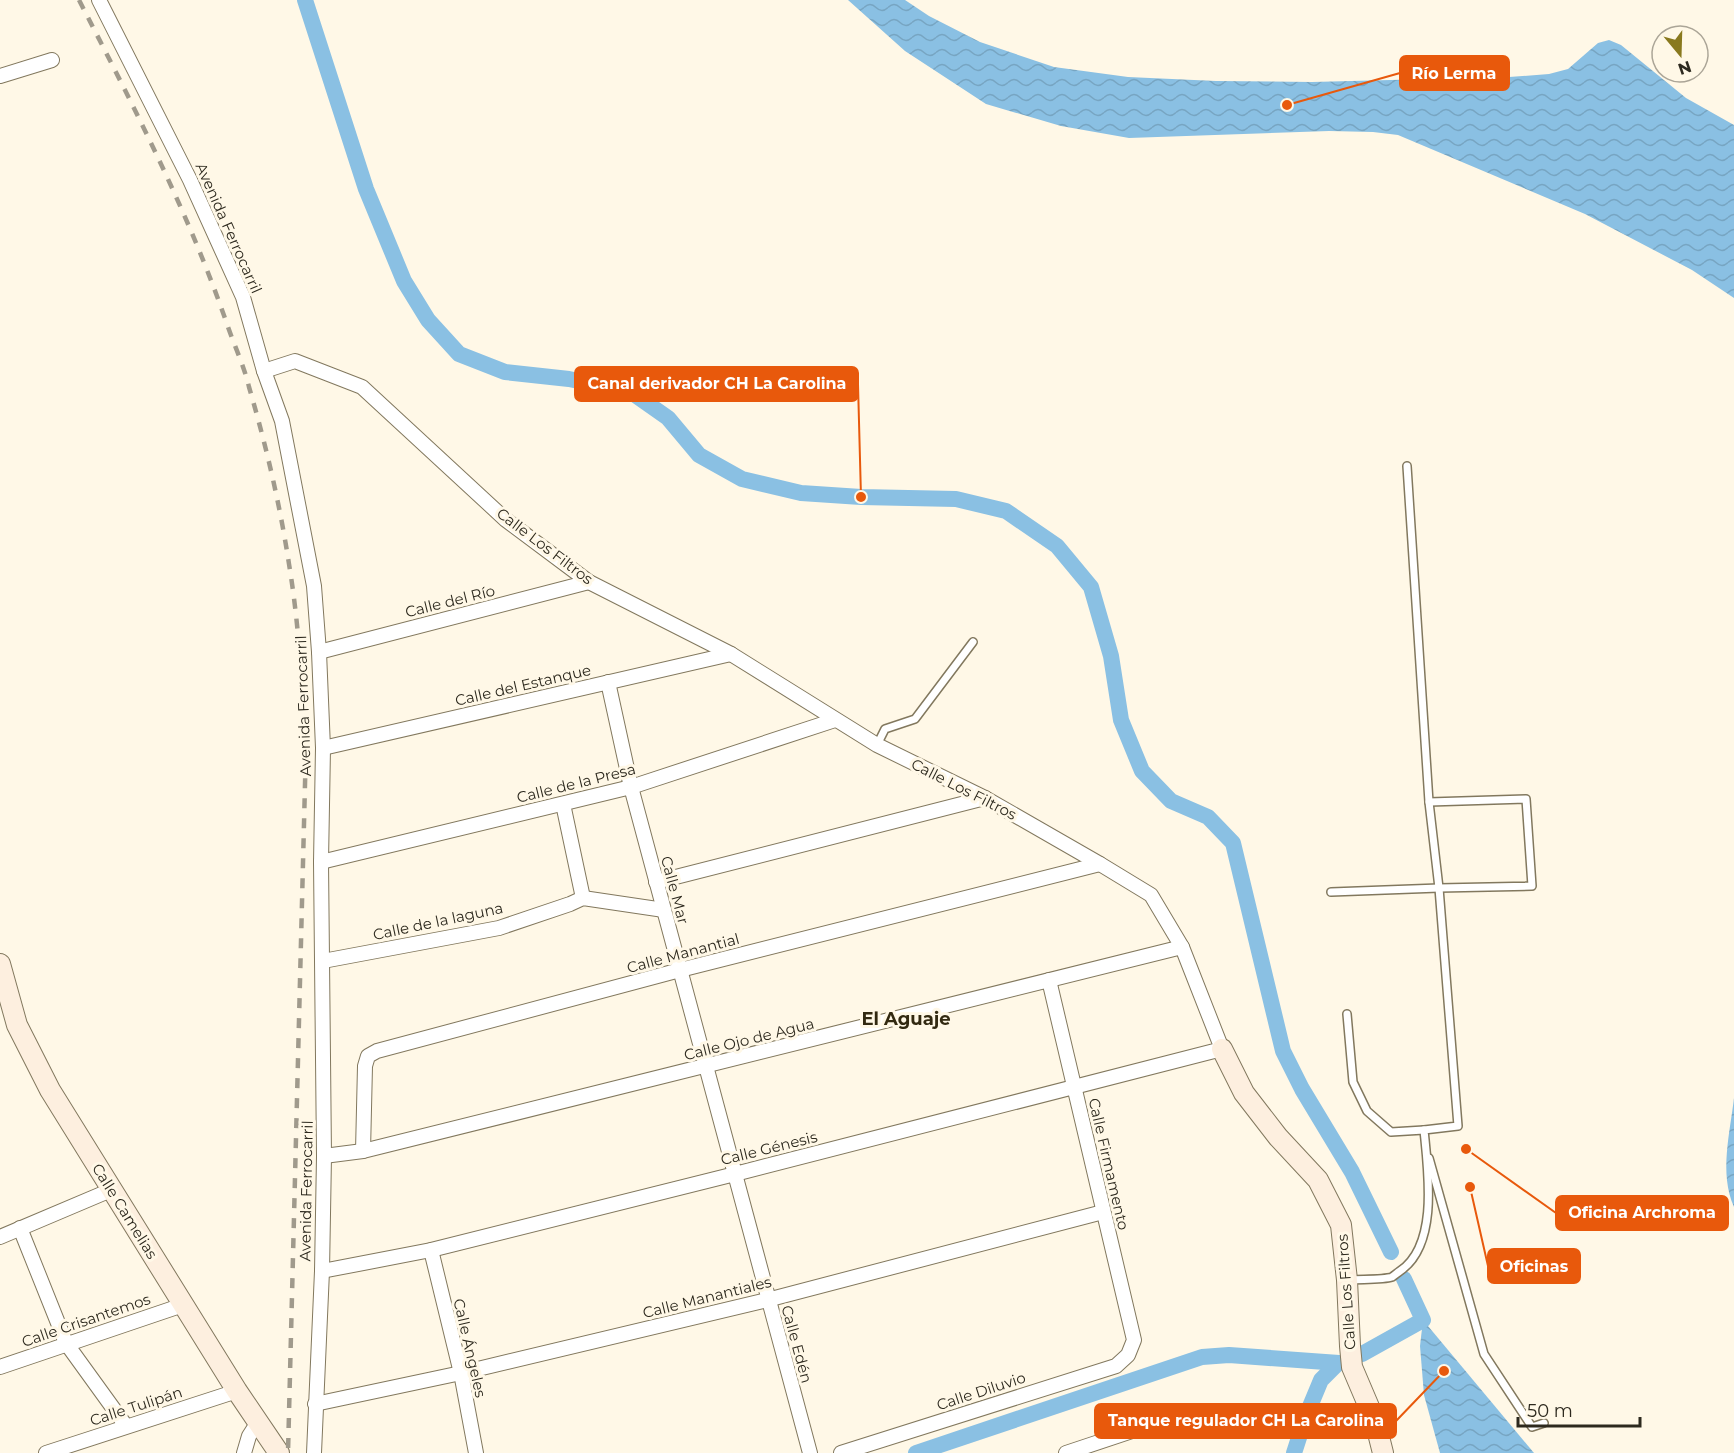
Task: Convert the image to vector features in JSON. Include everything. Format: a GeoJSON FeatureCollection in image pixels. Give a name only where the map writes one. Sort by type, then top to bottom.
{"type":"FeatureCollection","features":[{"type":"Feature","properties":{"kind":"street","name":"Avenida Ferrocarril"},"geometry":{"type":"LineString","coordinates":[[99,0],[190,180],[243,297],[264,371],[282,421],[314,586],[323,748],[321,862],[324,1156],[322,1271],[314,1453]]}},
{"type":"Feature","properties":{"kind":"street"},"geometry":{"type":"LineString","coordinates":[[0,76],[52,60]]}},
{"type":"Feature","properties":{"kind":"street","name":"Calle Los Filtros"},"geometry":{"type":"LineString","coordinates":[[264,371],[295,361],[362,387],[506,520],[589,582],[731,654],[877,745],[985,798],[1151,895],[1182,947],[1222,1049],[1244,1093],[1278,1137],[1318,1180],[1341,1225],[1352,1367],[1376,1421],[1383,1453]]}},
{"type":"Feature","properties":{"kind":"street","name":"Calle del Río"},"geometry":{"type":"LineString","coordinates":[[319,652],[589,582]]}},
{"type":"Feature","properties":{"kind":"street","name":"Calle del Estanque"},"geometry":{"type":"LineString","coordinates":[[323,748],[731,654]]}},
{"type":"Feature","properties":{"kind":"street","name":"Calle Mar"},"geometry":{"type":"LineString","coordinates":[[608,682],[631,787],[735,1174]]}},
{"type":"Feature","properties":{"kind":"street","name":"Calle de la Presa"},"geometry":{"type":"LineString","coordinates":[[321,862],[631,787],[835,720]]}},
{"type":"Feature","properties":{"kind":"street"},"geometry":{"type":"LineString","coordinates":[[656,882],[985,798]]}},
{"type":"Feature","properties":{"kind":"street"},"geometry":{"type":"LineString","coordinates":[[564,804],[583,898]]}},
{"type":"Feature","properties":{"kind":"street","name":"Calle Manantial"},"geometry":{"type":"LineString","coordinates":[[363,1151],[365,1066],[368,1056],[377,1051],[680,970],[1100,864]]}},
{"type":"Feature","properties":{"kind":"street","name":"Calle de la laguna"},"geometry":{"type":"LineString","coordinates":[[323,961],[498,928],[583,898],[664,910]]}},
{"type":"Feature","properties":{"kind":"street","name":"Calle Ojo de Agua"},"geometry":{"type":"LineString","coordinates":[[324,1156],[363,1151],[1182,947]]}},
{"type":"Feature","properties":{"kind":"street","name":"Calle Camelias"},"geometry":{"type":"LineString","coordinates":[[0,964],[17,1025],[50,1090],[237,1391],[277,1450]]}},
{"type":"Feature","properties":{"kind":"street","name":"Calle Firmamento"},"geometry":{"type":"LineString","coordinates":[[1049,980],[1134,1340],[1128,1355]]}},
{"type":"Feature","properties":{"kind":"street","name":"Calle Génesis"},"geometry":{"type":"LineString","coordinates":[[322,1271],[431,1250],[1222,1049]]}},
{"type":"Feature","properties":{"kind":"street","name":"Calle Edén"},"geometry":{"type":"LineString","coordinates":[[735,1174],[767,1300],[810,1453]]}},
{"type":"Feature","properties":{"kind":"street"},"geometry":{"type":"LineString","coordinates":[[0,1236],[111,1190]]}},
{"type":"Feature","properties":{"kind":"street","name":"Calle Manantiales"},"geometry":{"type":"LineString","coordinates":[[315,1404],[461,1373],[767,1300],[1103,1212]]}},
{"type":"Feature","properties":{"kind":"street"},"geometry":{"type":"LineString","coordinates":[[20,1228],[66,1343],[126,1426]]}},
{"type":"Feature","properties":{"kind":"street","name":"Calle Ángeles"},"geometry":{"type":"LineString","coordinates":[[431,1250],[461,1373],[476,1453]]}},
{"type":"Feature","properties":{"kind":"street","name":"Calle Crisantemos"},"geometry":{"type":"LineString","coordinates":[[0,1367],[183,1305]]}},
{"type":"Feature","properties":{"kind":"street","name":"Calle Diluvio"},"geometry":{"type":"LineString","coordinates":[[841,1453],[1116,1366],[1128,1355]]}},
{"type":"Feature","properties":{"kind":"street","name":"Calle Tulipán"},"geometry":{"type":"LineString","coordinates":[[46,1453],[237,1391]]}},
{"type":"Feature","properties":{"kind":"street"},"geometry":{"type":"LineString","coordinates":[[1066,1453],[1177,1416]]}},
{"type":"Feature","properties":{"kind":"street"},"geometry":{"type":"LineString","coordinates":[[244,1453],[249,1436],[258,1422]]}},
{"type":"Feature","properties":{"kind":"lane"},"geometry":{"type":"LineString","coordinates":[[1347,1014],[1353,1082],[1367,1111],[1391,1132],[1458,1126],[1439,888],[1429,802],[1407,466]]}},
{"type":"Feature","properties":{"kind":"lane"},"geometry":{"type":"LineString","coordinates":[[877,745],[885,729],[915,719],[973,642]]}},
{"type":"Feature","properties":{"kind":"lane"},"geometry":{"type":"LineString","coordinates":[[1331,892],[1532,886],[1526,799],[1429,802]]}},
{"type":"Feature","properties":{"kind":"lane"},"geometry":{"type":"LineString","coordinates":[[1347,1280],[1392,1277],[1408,1266],[1418,1251],[1429,1203],[1424,1130]]}},
{"type":"Feature","properties":{"kind":"lane"},"geometry":{"type":"LineString","coordinates":[[1425,1144],[1484,1353],[1532,1427],[1544,1423]]}},
{"type":"Feature","properties":{"kind":"water"},"geometry":{"type":"Polygon","coordinates":[[[848,0],[905,0],[929,16],[980,42],[1054,67],[1128,77],[1312,82],[1549,74],[1568,69],[1598,43],[1609,40],[1621,45],[1650,69],[1650,84],[1669,84],[1686,98],[1734,125],[1734,298],[1692,270],[1585,214],[1398,135],[1329,131],[1129,138],[1061,126],[986,104],[905,51],[848,0]]]}},
{"type":"Feature","properties":{"kind":"water"},"geometry":{"type":"Polygon","coordinates":[[[1734,1098],[1734,1207],[1726,1167],[1734,1098]]]}},
{"type":"Feature","properties":{"kind":"water"},"geometry":{"type":"Polygon","coordinates":[[[1423,1320],[1534,1453],[1440,1453],[1424,1395],[1420,1346],[1423,1320]]]}},
{"type":"Feature","properties":{"kind":"waterway"},"geometry":{"type":"LineString","coordinates":[[305,0],[366,189],[404,281],[428,320],[459,354],[505,372],[569,379],[631,392],[668,418],[699,455],[742,479],[801,493],[956,499],[1006,511],[1057,546],[1091,587],[1111,656],[1121,720],[1142,771],[1171,801],[1208,817],[1233,843],[1283,1051],[1302,1089],[1352,1172],[1391,1252]]}},
{"type":"Feature","properties":{"kind":"waterway"},"geometry":{"type":"LineString","coordinates":[[1362,1354],[1423,1320],[1404,1279]]}},
{"type":"Feature","properties":{"kind":"waterway"},"geometry":{"type":"LineString","coordinates":[[916,1453],[1202,1357],[1229,1355],[1339,1363]]}},
{"type":"Feature","properties":{"kind":"waterway"},"geometry":{"type":"LineString","coordinates":[[1294,1453],[1321,1380],[1338,1363]]}},
{"type":"Feature","properties":{"kind":"railway"},"geometry":{"type":"LineString","coordinates":[[79,0],[140,120],[178,202],[213,285],[242,364],[272,475],[292,587],[300,654],[306,745],[288,1453]]}},
{"type":"Feature","properties":{"kind":"place","name":"Río Lerma"},"geometry":{"type":"Point","coordinates":[1287,105]}},
{"type":"Feature","properties":{"kind":"place","name":"Canal derivador CH La Carolina"},"geometry":{"type":"Point","coordinates":[861,497]}},
{"type":"Feature","properties":{"kind":"place","name":"Oficina Archroma"},"geometry":{"type":"Point","coordinates":[1466,1149]}},
{"type":"Feature","properties":{"kind":"place","name":"Oficinas"},"geometry":{"type":"Point","coordinates":[1470,1187]}},
{"type":"Feature","properties":{"kind":"place","name":"Tanque regulador CH La Carolina"},"geometry":{"type":"Point","coordinates":[1444,1371]}},
{"type":"Feature","properties":{"kind":"district","name":"El Aguaje"},"geometry":{"type":"Point","coordinates":[906,1019]}}]}
